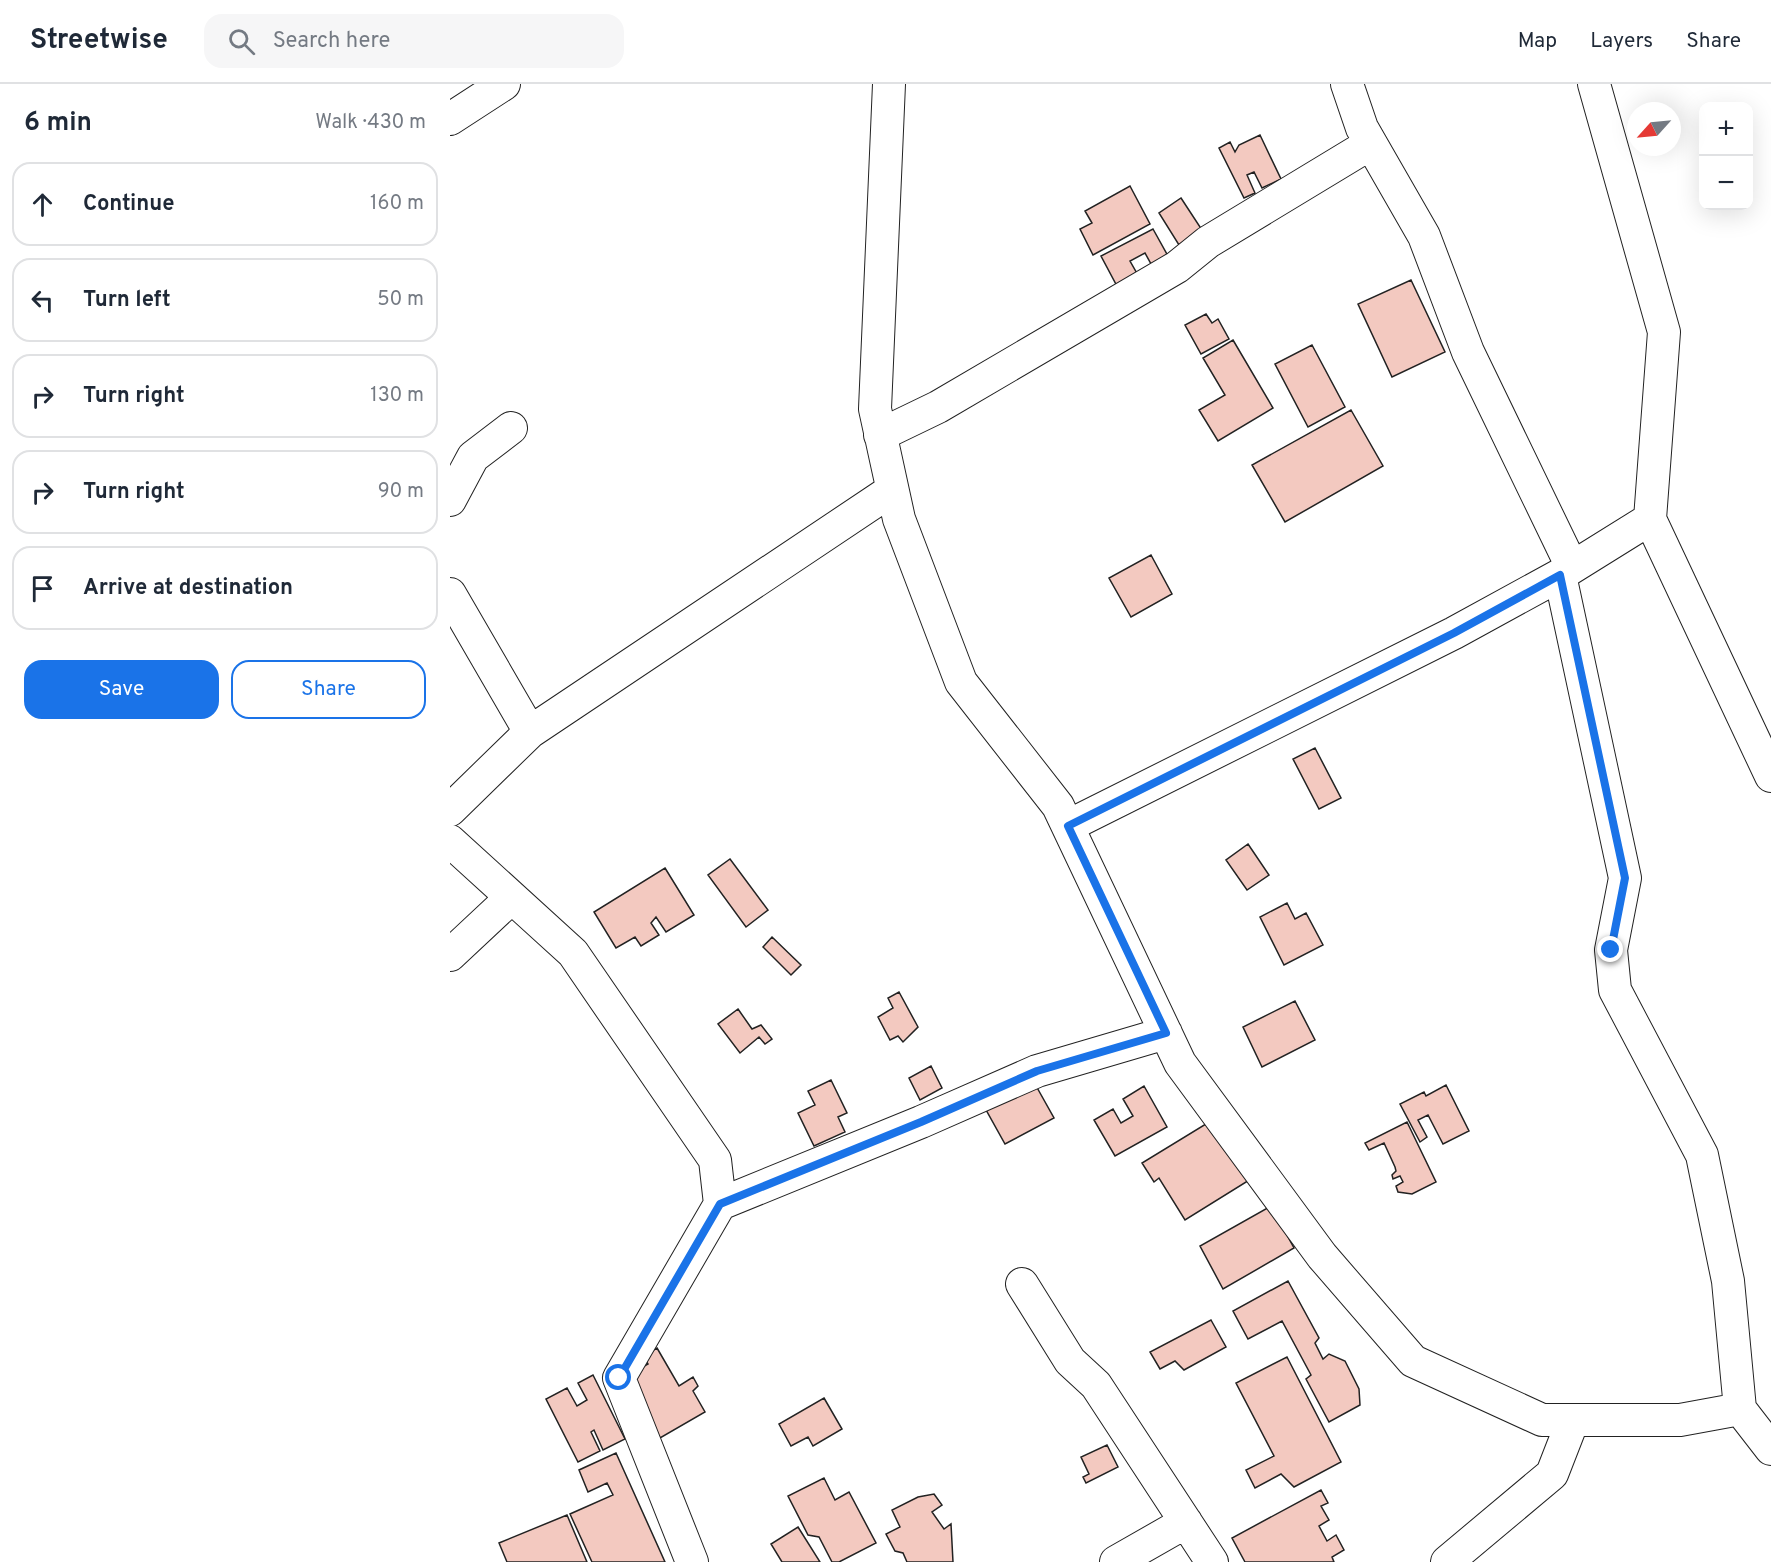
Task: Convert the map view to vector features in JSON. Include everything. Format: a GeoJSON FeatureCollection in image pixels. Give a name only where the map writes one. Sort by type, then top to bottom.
{"type":"FeatureCollection","features":[{"type":"Feature","properties":{"kind":"street"},"geometry":{"type":"LineString","coordinates":[[450,119],[504,84]]}},
{"type":"Feature","properties":{"kind":"street"},"geometry":{"type":"LineString","coordinates":[[889,84],[875,409],[899,519],[961,682],[1058,806],[1180,1063],[1322,1256],[1413,1361],[1542,1420],[1680,1420],[1740,1409]]}},
{"type":"Feature","properties":{"kind":"street"},"geometry":{"type":"LineString","coordinates":[[1347,84],[1370,144],[1424,236],[1468,352],[1566,571],[1625,878],[1611,950],[1615,990],[1702,1155],[1728,1281],[1740,1409],[1771,1449]]}},
{"type":"Feature","properties":{"kind":"street"},"geometry":{"type":"LineString","coordinates":[[1594,84],[1664,332],[1650,519],[1771,776]]}},
{"type":"Feature","properties":{"kind":"street"},"geometry":{"type":"LineString","coordinates":[[880,435],[938,408],[1177,267],[1208,242],[1370,144]]}},
{"type":"Feature","properties":{"kind":"street"},"geometry":{"type":"LineString","coordinates":[[450,500],[473,457],[511,428]]}},
{"type":"Feature","properties":{"kind":"street"},"geometry":{"type":"LineString","coordinates":[[450,810],[530,732],[892,490]]}},
{"type":"Feature","properties":{"kind":"street"},"geometry":{"type":"LineString","coordinates":[[1068,826],[1454,633],[1566,571],[1650,519]]}},
{"type":"Feature","properties":{"kind":"street"},"geometry":{"type":"LineString","coordinates":[[450,594],[530,732]]}},
{"type":"Feature","properties":{"kind":"street"},"geometry":{"type":"LineString","coordinates":[[450,841],[573,953],[716,1161],[720,1204],[619,1378],[692,1562]]}},
{"type":"Feature","properties":{"kind":"street"},"geometry":{"type":"LineString","coordinates":[[450,955],[511,898]]}},
{"type":"Feature","properties":{"kind":"street"},"geometry":{"type":"LineString","coordinates":[[720,1204],[921,1122],[1037,1071],[1166,1033]]}},
{"type":"Feature","properties":{"kind":"street"},"geometry":{"type":"LineString","coordinates":[[1022,1284],[1070,1361],[1096,1385],[1212,1562]]}},
{"type":"Feature","properties":{"kind":"street"},"geometry":{"type":"LineString","coordinates":[[1458,1559],[1552,1474],[1572,1420]]}},
{"type":"Feature","properties":{"kind":"street"},"geometry":{"type":"LineString","coordinates":[[1116,1562],[1186,1522]]}},
{"type":"Feature","properties":{"kind":"building"},"geometry":{"type":"Polygon","coordinates":[[[1260,135],[1281,179],[1262,188],[1254,172],[1247,175],[1255,193],[1244,198],[1219,148],[1230,142],[1235,152],[1239,145],[1260,135]]]}},
{"type":"Feature","properties":{"kind":"building"},"geometry":{"type":"Polygon","coordinates":[[[1130,186],[1150,224],[1093,255],[1080,229],[1092,223],[1085,211],[1130,186]]]}},
{"type":"Feature","properties":{"kind":"building"},"geometry":{"type":"Polygon","coordinates":[[[1181,198],[1202,230],[1179,245],[1159,213],[1181,198]]]}},
{"type":"Feature","properties":{"kind":"building"},"geometry":{"type":"Polygon","coordinates":[[[1153,229],[1173,265],[1156,273],[1145,253],[1130,261],[1139,277],[1118,288],[1101,256],[1153,229]]]}},
{"type":"Feature","properties":{"kind":"building"},"geometry":{"type":"Polygon","coordinates":[[[1411,280],[1445,352],[1392,377],[1358,304],[1411,280]]]}},
{"type":"Feature","properties":{"kind":"building"},"geometry":{"type":"Polygon","coordinates":[[[1206,314],[1212,323],[1218,319],[1229,339],[1201,354],[1185,325],[1206,314]]]}},
{"type":"Feature","properties":{"kind":"building"},"geometry":{"type":"Polygon","coordinates":[[[1233,340],[1273,408],[1218,441],[1199,410],[1225,395],[1203,358],[1233,340]]]}},
{"type":"Feature","properties":{"kind":"building"},"geometry":{"type":"Polygon","coordinates":[[[1312,345],[1345,407],[1308,427],[1275,364],[1312,345]]]}},
{"type":"Feature","properties":{"kind":"building"},"geometry":{"type":"Polygon","coordinates":[[[1351,410],[1383,466],[1285,522],[1252,465],[1351,410]]]}},
{"type":"Feature","properties":{"kind":"building"},"geometry":{"type":"Polygon","coordinates":[[[1151,555],[1172,594],[1131,617],[1109,578],[1151,555]]]}},
{"type":"Feature","properties":{"kind":"building"},"geometry":{"type":"Polygon","coordinates":[[[1315,748],[1341,798],[1319,809],[1293,759],[1315,748]]]}},
{"type":"Feature","properties":{"kind":"building"},"geometry":{"type":"Polygon","coordinates":[[[1248,844],[1269,875],[1247,890],[1226,860],[1248,844]]]}},
{"type":"Feature","properties":{"kind":"building"},"geometry":{"type":"Polygon","coordinates":[[[730,859],[768,910],[746,927],[708,875],[730,859]]]}},
{"type":"Feature","properties":{"kind":"building"},"geometry":{"type":"Polygon","coordinates":[[[665,868],[694,915],[666,932],[656,917],[651,923],[659,935],[641,946],[635,937],[616,948],[594,912],[665,868]]]}},
{"type":"Feature","properties":{"kind":"building"},"geometry":{"type":"Polygon","coordinates":[[[1287,903],[1295,919],[1306,913],[1323,945],[1284,965],[1260,917],[1287,903]]]}},
{"type":"Feature","properties":{"kind":"building"},"geometry":{"type":"Polygon","coordinates":[[[772,937],[801,965],[791,975],[763,947],[772,937]]]}},
{"type":"Feature","properties":{"kind":"building"},"geometry":{"type":"Polygon","coordinates":[[[899,992],[918,1027],[903,1042],[898,1036],[890,1040],[878,1017],[893,1008],[888,998],[899,992]]]}},
{"type":"Feature","properties":{"kind":"building"},"geometry":{"type":"Polygon","coordinates":[[[1295,1001],[1315,1040],[1262,1067],[1243,1027],[1295,1001]]]}},
{"type":"Feature","properties":{"kind":"building"},"geometry":{"type":"Polygon","coordinates":[[[738,1009],[752,1029],[761,1025],[772,1039],[765,1044],[759,1037],[740,1053],[718,1024],[738,1009]]]}},
{"type":"Feature","properties":{"kind":"building"},"geometry":{"type":"Polygon","coordinates":[[[931,1066],[942,1088],[920,1100],[909,1078],[931,1066]]]}},
{"type":"Feature","properties":{"kind":"building"},"geometry":{"type":"Polygon","coordinates":[[[831,1080],[847,1113],[838,1117],[845,1132],[814,1146],[798,1113],[815,1105],[808,1091],[831,1080]]]}},
{"type":"Feature","properties":{"kind":"building"},"geometry":{"type":"Polygon","coordinates":[[[1035,1084],[1054,1118],[1005,1144],[985,1108],[1035,1084]]]}},
{"type":"Feature","properties":{"kind":"building"},"geometry":{"type":"Polygon","coordinates":[[[1446,1085],[1469,1131],[1443,1144],[1428,1115],[1418,1120],[1427,1137],[1420,1142],[1400,1104],[1424,1092],[1426,1096],[1446,1085]]]}},
{"type":"Feature","properties":{"kind":"building"},"geometry":{"type":"Polygon","coordinates":[[[1144,1086],[1167,1127],[1115,1156],[1094,1120],[1113,1109],[1121,1123],[1133,1116],[1123,1099],[1144,1086]]]}},
{"type":"Feature","properties":{"kind":"building"},"geometry":{"type":"Polygon","coordinates":[[[1214,1119],[1251,1179],[1185,1220],[1159,1178],[1154,1182],[1142,1163],[1214,1119]]]}},
{"type":"Feature","properties":{"kind":"building"},"geometry":{"type":"Polygon","coordinates":[[[1407,1122],[1436,1182],[1412,1194],[1398,1192],[1396,1186],[1403,1182],[1400,1176],[1393,1179],[1395,1167],[1384,1143],[1369,1150],[1365,1143],[1407,1122]]]}},
{"type":"Feature","properties":{"kind":"building"},"geometry":{"type":"Polygon","coordinates":[[[1271,1206],[1294,1248],[1223,1289],[1200,1246],[1271,1206]]]}},
{"type":"Feature","properties":{"kind":"building"},"geometry":{"type":"Polygon","coordinates":[[[1288,1281],[1319,1338],[1315,1343],[1323,1359],[1329,1354],[1345,1361],[1359,1389],[1360,1405],[1329,1422],[1306,1379],[1311,1375],[1282,1321],[1248,1339],[1233,1311],[1288,1281]]]}},
{"type":"Feature","properties":{"kind":"building"},"geometry":{"type":"Polygon","coordinates":[[[1211,1320],[1226,1347],[1184,1370],[1175,1361],[1160,1369],[1150,1352],[1211,1320]]]}},
{"type":"Feature","properties":{"kind":"building"},"geometry":{"type":"Polygon","coordinates":[[[657,1348],[679,1386],[693,1377],[698,1386],[693,1391],[705,1412],[660,1438],[625,1377],[648,1364],[643,1356],[657,1348]]]}},
{"type":"Feature","properties":{"kind":"building"},"geometry":{"type":"Polygon","coordinates":[[[1287,1357],[1341,1462],[1294,1487],[1281,1474],[1255,1488],[1246,1470],[1274,1456],[1236,1383],[1287,1357]]]}},
{"type":"Feature","properties":{"kind":"building"},"geometry":{"type":"Polygon","coordinates":[[[593,1375],[625,1439],[603,1450],[594,1430],[591,1432],[600,1451],[578,1462],[546,1399],[567,1388],[577,1406],[587,1400],[578,1383],[593,1375]]]}},
{"type":"Feature","properties":{"kind":"building"},"geometry":{"type":"Polygon","coordinates":[[[824,1398],[842,1429],[813,1446],[808,1437],[791,1446],[779,1424],[824,1398]]]}},
{"type":"Feature","properties":{"kind":"building"},"geometry":{"type":"Polygon","coordinates":[[[1107,1445],[1118,1467],[1086,1483],[1083,1477],[1089,1474],[1081,1457],[1107,1445]]]}},
{"type":"Feature","properties":{"kind":"building"},"geometry":{"type":"Polygon","coordinates":[[[616,1453],[665,1562],[592,1562],[570,1514],[613,1495],[607,1483],[588,1492],[579,1470],[616,1453]]]}},
{"type":"Feature","properties":{"kind":"building"},"geometry":{"type":"Polygon","coordinates":[[[824,1478],[835,1500],[849,1492],[876,1543],[839,1562],[832,1562],[819,1537],[808,1535],[788,1496],[824,1478]]]}},
{"type":"Feature","properties":{"kind":"building"},"geometry":{"type":"Polygon","coordinates":[[[1321,1490],[1328,1503],[1321,1506],[1329,1520],[1319,1526],[1327,1541],[1336,1535],[1344,1550],[1332,1557],[1334,1562],[1245,1562],[1232,1538],[1321,1490]]]}},
{"type":"Feature","properties":{"kind":"building"},"geometry":{"type":"Polygon","coordinates":[[[934,1494],[942,1505],[932,1512],[944,1529],[951,1524],[953,1562],[907,1562],[903,1553],[895,1551],[886,1534],[900,1527],[892,1510],[918,1497],[934,1494]]]}},
{"type":"Feature","properties":{"kind":"building"},"geometry":{"type":"Polygon","coordinates":[[[567,1515],[587,1562],[507,1562],[499,1543],[567,1515]]]}},
{"type":"Feature","properties":{"kind":"building"},"geometry":{"type":"Polygon","coordinates":[[[798,1527],[820,1562],[782,1562],[771,1544],[798,1527]]]}},
{"type":"Feature","properties":{"kind":"route"},"geometry":{"type":"LineString","coordinates":[[619,1378],[720,1204],[921,1122],[1037,1071],[1166,1033],[1068,826],[1454,633],[1560,575],[1625,878],[1611,950]]}}]}
